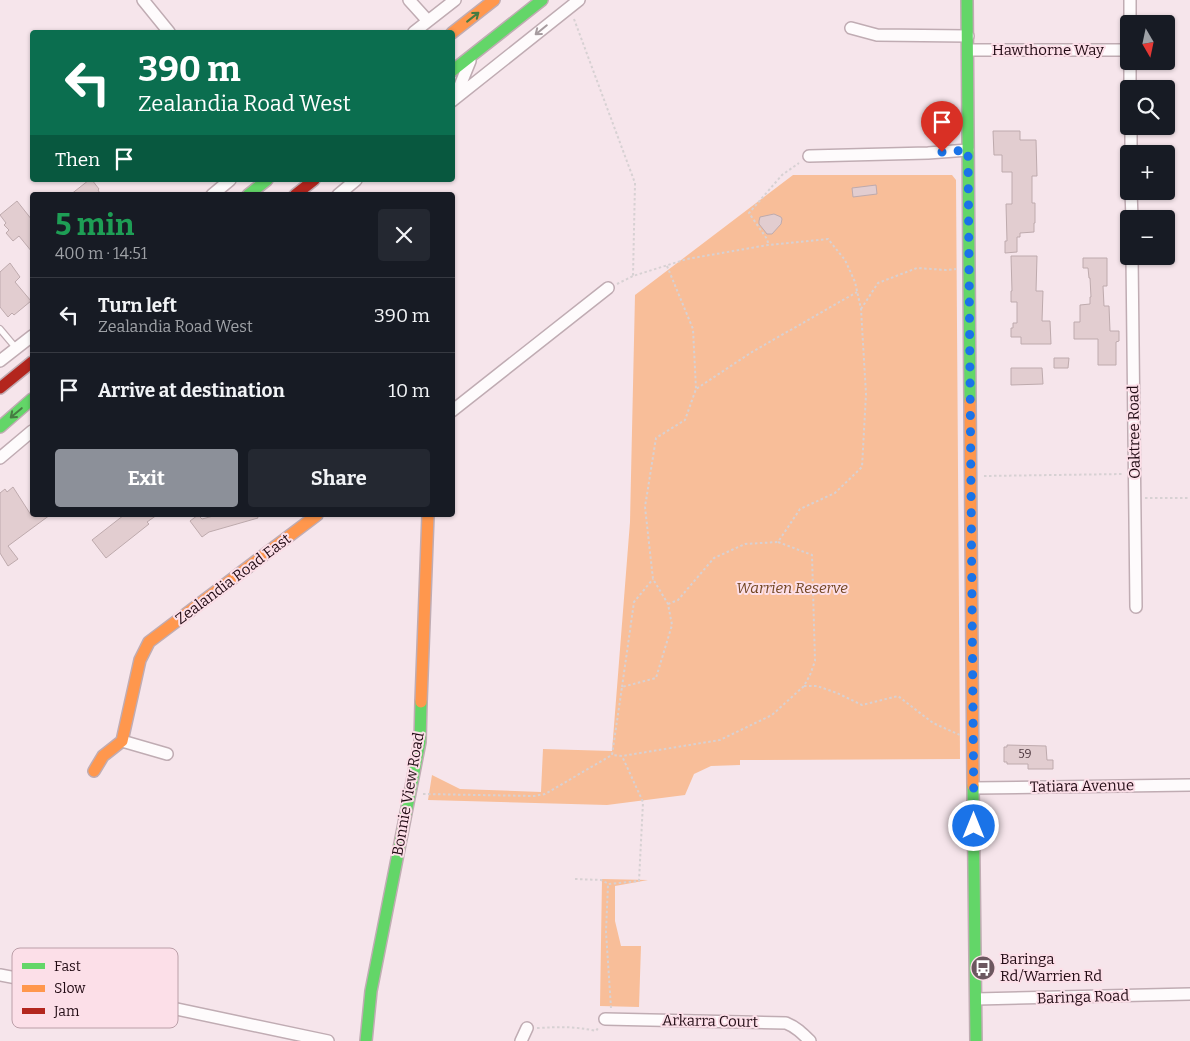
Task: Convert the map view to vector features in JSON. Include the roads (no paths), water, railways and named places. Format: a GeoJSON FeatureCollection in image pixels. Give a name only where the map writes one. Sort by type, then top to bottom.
{"type":"FeatureCollection","features":[{"type":"Feature","properties":{"kind":"main road"},"geometry":{"type":"LineString","coordinates":[[455,31],[494,0]]}},
{"type":"Feature","properties":{"kind":"main road"},"geometry":{"type":"LineString","coordinates":[[455,69],[542,0]]}},
{"type":"Feature","properties":{"kind":"main road"},"geometry":{"type":"LineString","coordinates":[[967,0],[976,1041]]}},
{"type":"Feature","properties":{"kind":"main road"},"geometry":{"type":"LineString","coordinates":[[252,192],[264,182]]}},
{"type":"Feature","properties":{"kind":"main road"},"geometry":{"type":"LineString","coordinates":[[299,192],[311,182]]}},
{"type":"Feature","properties":{"kind":"main road"},"geometry":{"type":"LineString","coordinates":[[0,388],[30,364]]}},
{"type":"Feature","properties":{"kind":"main road"},"geometry":{"type":"LineString","coordinates":[[0,427],[30,401]]}},
{"type":"Feature","properties":{"kind":"main road","name":"Zealandia Road East"},"geometry":{"type":"LineString","coordinates":[[122,742],[140,660],[149,642],[314,517]]}},
{"type":"Feature","properties":{"kind":"main road","name":"Bonnie View Road"},"geometry":{"type":"LineString","coordinates":[[366,1041],[371,991],[420,742],[428,517]]}},
{"type":"Feature","properties":{"kind":"main road"},"geometry":{"type":"LineString","coordinates":[[94,771],[103,756],[122,742]]}},
{"type":"Feature","properties":{"kind":"street"},"geometry":{"type":"LineString","coordinates":[[143,0],[167,30]]}},
{"type":"Feature","properties":{"kind":"street"},"geometry":{"type":"LineString","coordinates":[[410,0],[428,21]]}},
{"type":"Feature","properties":{"kind":"street"},"geometry":{"type":"LineString","coordinates":[[417,30],[455,0]]}},
{"type":"Feature","properties":{"kind":"street"},"geometry":{"type":"LineString","coordinates":[[1130,0],[1130,15]]}},
{"type":"Feature","properties":{"kind":"street"},"geometry":{"type":"LineString","coordinates":[[455,99],[574,3]]}},
{"type":"Feature","properties":{"kind":"street"},"geometry":{"type":"LineString","coordinates":[[851,28],[877,34],[968,36]]}},
{"type":"Feature","properties":{"kind":"street","name":"Hawthorne Way"},"geometry":{"type":"LineString","coordinates":[[968,50],[1120,50]]}},
{"type":"Feature","properties":{"kind":"street"},"geometry":{"type":"LineString","coordinates":[[455,98],[473,55]]}},
{"type":"Feature","properties":{"kind":"street"},"geometry":{"type":"LineString","coordinates":[[810,156],[968,150]]}},
{"type":"Feature","properties":{"kind":"street"},"geometry":{"type":"LineString","coordinates":[[216,192],[228,182]]}},
{"type":"Feature","properties":{"kind":"street"},"geometry":{"type":"LineString","coordinates":[[342,192],[354,182]]}},
{"type":"Feature","properties":{"kind":"street","name":"Oaktree Road"},"geometry":{"type":"LineString","coordinates":[[1132,265],[1136,607]]}},
{"type":"Feature","properties":{"kind":"street"},"geometry":{"type":"LineString","coordinates":[[455,409],[608,288]]}},
{"type":"Feature","properties":{"kind":"street"},"geometry":{"type":"LineString","coordinates":[[0,361],[30,338]]}},
{"type":"Feature","properties":{"kind":"street"},"geometry":{"type":"LineString","coordinates":[[0,378],[14,350]]}},
{"type":"Feature","properties":{"kind":"street"},"geometry":{"type":"LineString","coordinates":[[0,458],[30,434]]}},
{"type":"Feature","properties":{"kind":"street"},"geometry":{"type":"LineString","coordinates":[[122,742],[167,754]]}},
{"type":"Feature","properties":{"kind":"street","name":"Tatiara Avenue"},"geometry":{"type":"LineString","coordinates":[[974,788],[1190,785]]}},
{"type":"Feature","properties":{"kind":"street","name":"Baringa Road"},"geometry":{"type":"LineString","coordinates":[[976,999],[1190,994]]}},
{"type":"Feature","properties":{"kind":"street"},"geometry":{"type":"LineString","coordinates":[[178,1009],[328,1041]]}},
{"type":"Feature","properties":{"kind":"street","name":"Arkarra Court"},"geometry":{"type":"LineString","coordinates":[[605,1019],[786,1023],[802,1032],[810,1041]]}},
{"type":"Feature","properties":{"kind":"street"},"geometry":{"type":"LineString","coordinates":[[521,1041],[527,1028]]}},
{"type":"Feature","properties":{"kind":"lane"},"geometry":{"type":"LineString","coordinates":[[0,329],[14,350]]}},
{"type":"Feature","properties":{"kind":"place","name":"Baringa Rd/Warrien Rd"},"geometry":{"type":"Point","coordinates":[983,968]}},
{"type":"Feature","properties":{"kind":"park label","name":"Warrien Reserve"},"geometry":{"type":"Point","coordinates":[792,588]}}]}
